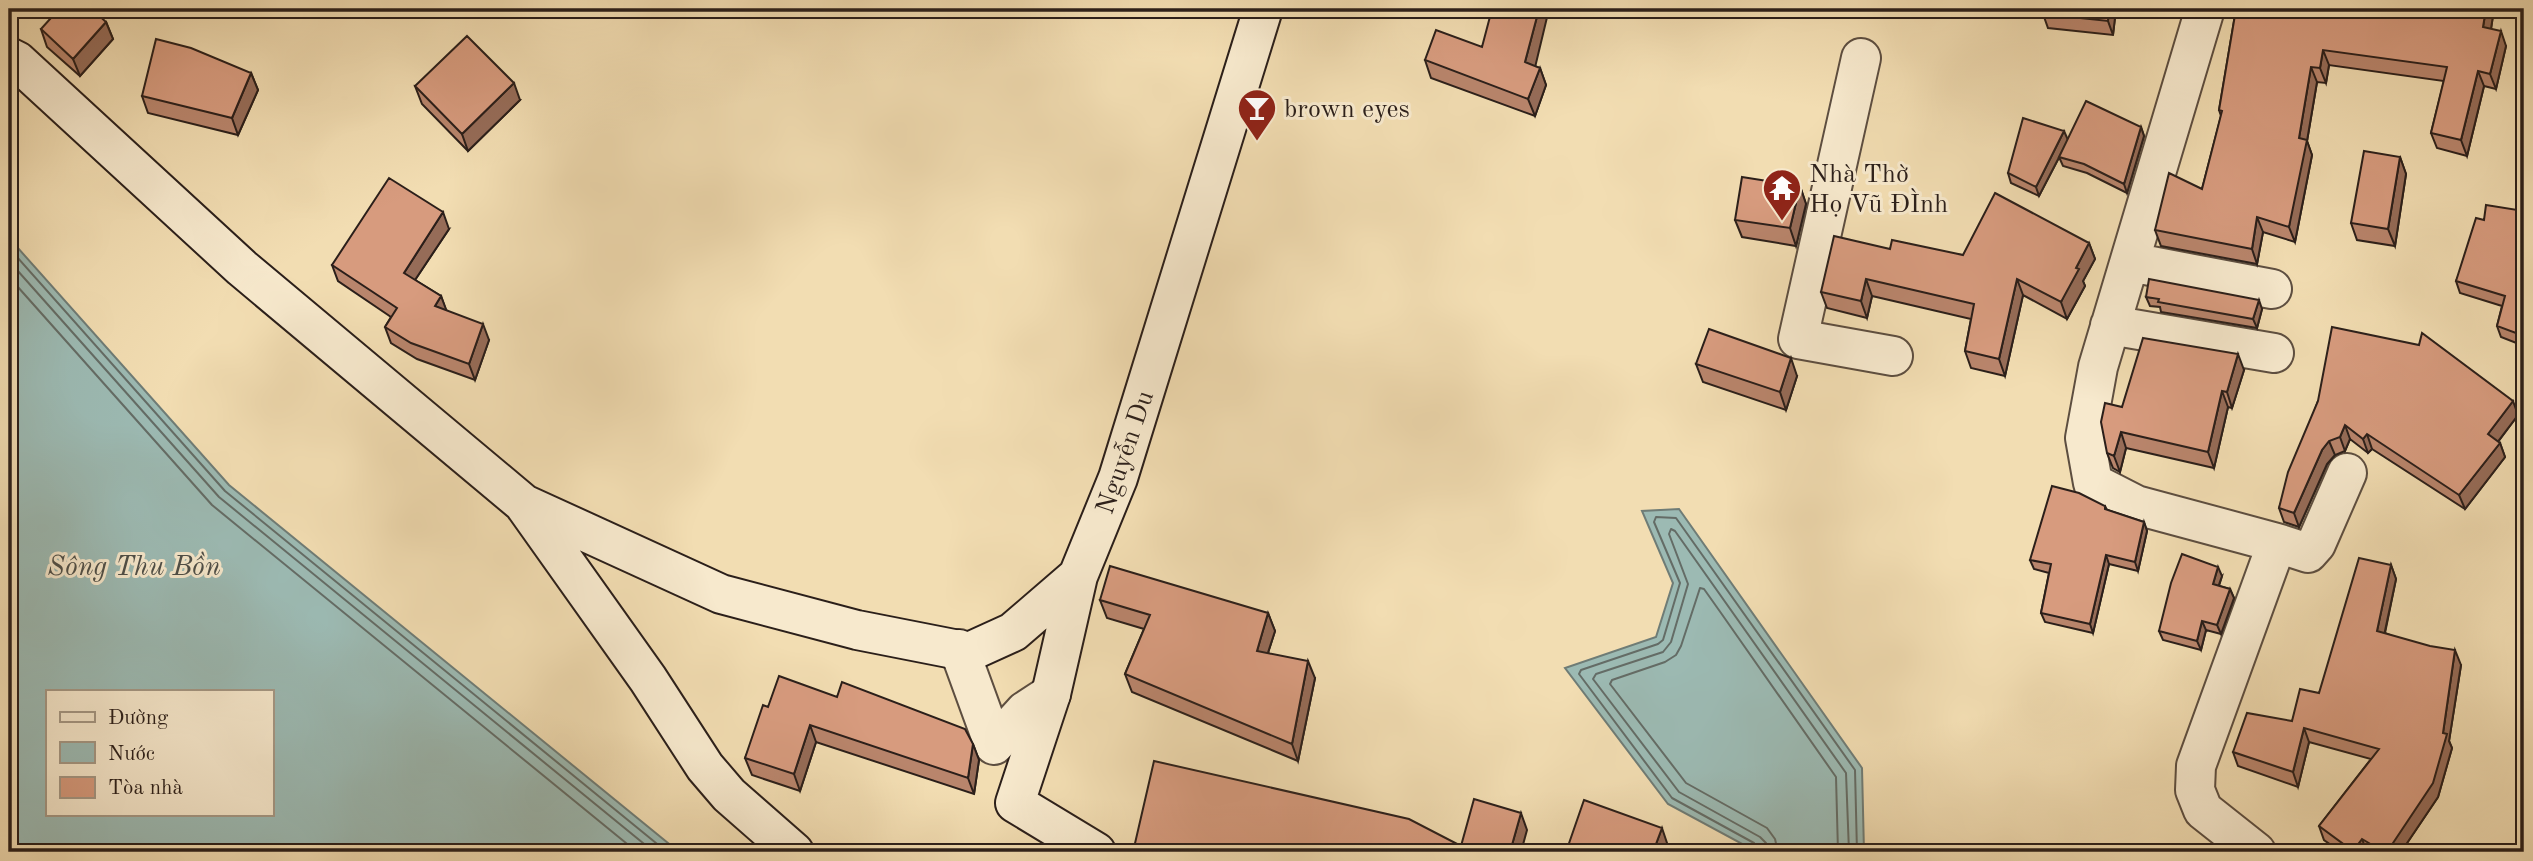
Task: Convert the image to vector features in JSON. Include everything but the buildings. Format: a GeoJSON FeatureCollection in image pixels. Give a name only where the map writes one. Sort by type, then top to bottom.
{"type":"FeatureCollection","features":[{"type":"Feature","properties":{"kind":"street","name":"Nguyễn Du"},"geometry":{"type":"LineString","coordinates":[[1096,852],[1014,803],[1051,694],[1078,576],[1118,478],[1263,9]]}},
{"type":"Feature","properties":{"kind":"street"},"geometry":{"type":"LineString","coordinates":[[2205,9],[2098,367],[2085,438],[2093,484],[2136,505],[2308,553],[2316,544],[2347,473]]}},
{"type":"Feature","properties":{"kind":"street"},"geometry":{"type":"LineString","coordinates":[[9,57],[17,61],[243,268],[524,504],[648,679],[705,767],[729,795],[794,852]]}},
{"type":"Feature","properties":{"kind":"street"},"geometry":{"type":"LineString","coordinates":[[1861,58],[1798,339],[1893,356]]}},
{"type":"Feature","properties":{"kind":"street"},"geometry":{"type":"LineString","coordinates":[[2130,262],[2272,289]]}},
{"type":"Feature","properties":{"kind":"street"},"geometry":{"type":"LineString","coordinates":[[2110,325],[2274,353]]}},
{"type":"Feature","properties":{"kind":"street"},"geometry":{"type":"LineString","coordinates":[[524,504],[721,594],[857,630],[969,652],[1013,632],[1078,576]]}},
{"type":"Feature","properties":{"kind":"street"},"geometry":{"type":"LineString","coordinates":[[2256,852],[2203,810],[2194,790],[2196,766],[2277,543]]}},
{"type":"Feature","properties":{"kind":"street"},"geometry":{"type":"LineString","coordinates":[[959,649],[994,745],[1024,711],[1051,694]]}},
{"type":"Feature","properties":{"kind":"water","name":"Sông Thu Bồn"},"geometry":{"type":"Polygon","coordinates":[[[9,238],[229,485],[679,852],[9,852],[9,238]]]}},
{"type":"Feature","properties":{"kind":"water"},"geometry":{"type":"Polygon","coordinates":[[[1679,509],[1862,768],[1864,852],[1757,852],[1668,804],[1565,668],[1656,637],[1673,583],[1642,511],[1679,509]]]}},
{"type":"Feature","properties":{"kind":"place","name":"brown eyes"},"geometry":{"type":"Point","coordinates":[1257,142]}},
{"type":"Feature","properties":{"kind":"place","name":"Nhà Thờ Họ Vũ ĐÌnh"},"geometry":{"type":"Point","coordinates":[1782,222]}}]}
